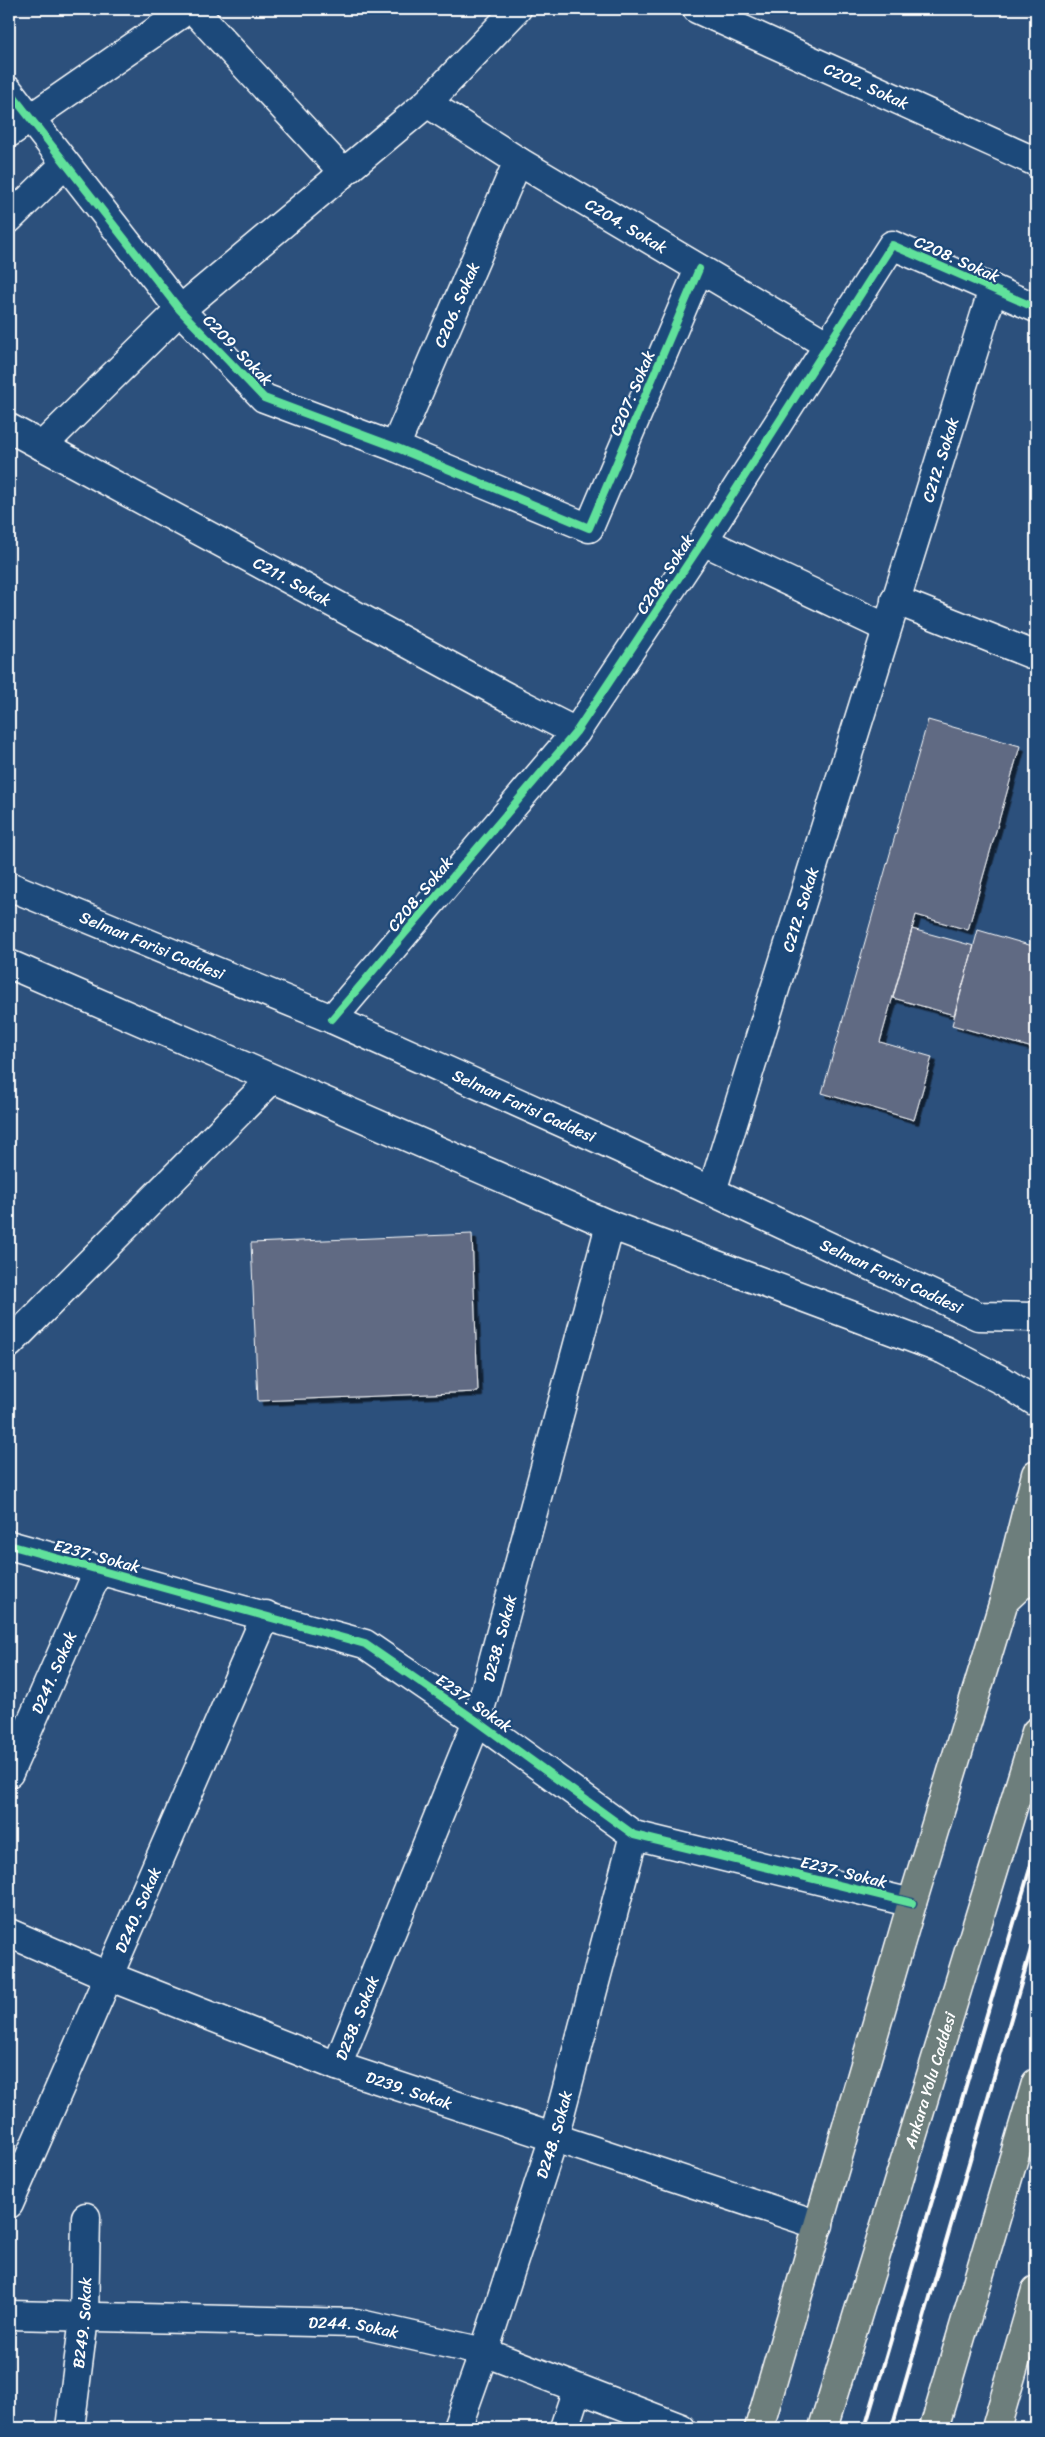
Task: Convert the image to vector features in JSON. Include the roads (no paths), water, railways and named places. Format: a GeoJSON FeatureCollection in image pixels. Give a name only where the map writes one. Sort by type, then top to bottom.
{"type":"FeatureCollection","features":[{"type":"Feature","properties":{"kind":"highway"},"geometry":{"type":"LineString","coordinates":[[758,2428],[912,1903],[1004,1601],[1036,1474]]}},
{"type":"Feature","properties":{"kind":"highway"},"geometry":{"type":"LineString","coordinates":[[1004,1601],[1036,1571]]}},
{"type":"Feature","properties":{"kind":"highway","name":"Ankara Yolu Caddesi"},"geometry":{"type":"LineString","coordinates":[[823,2428],[1036,1732]]}},
{"type":"Feature","properties":{"kind":"highway"},"geometry":{"type":"LineString","coordinates":[[934,2428],[1036,2083]]}},
{"type":"Feature","properties":{"kind":"highway"},"geometry":{"type":"LineString","coordinates":[[996,2428],[1036,2290]]}},
{"type":"Feature","properties":{"kind":"street"},"geometry":{"type":"LineString","coordinates":[[19,126],[188,9]]}},
{"type":"Feature","properties":{"kind":"street"},"geometry":{"type":"LineString","coordinates":[[192,9],[343,172]]}},
{"type":"Feature","properties":{"kind":"street"},"geometry":{"type":"LineString","coordinates":[[42,446],[180,310],[427,102],[517,9]]}},
{"type":"Feature","properties":{"kind":"street","name":"C202. Sokak"},"geometry":{"type":"LineString","coordinates":[[697,9],[1036,162]]}},
{"type":"Feature","properties":{"kind":"street","name":"C209. Sokak"},"geometry":{"type":"LineString","coordinates":[[9,91],[19,126],[65,164],[180,310],[264,398],[395,447],[589,528]]}},
{"type":"Feature","properties":{"kind":"street","name":"C204. Sokak"},"geometry":{"type":"LineString","coordinates":[[427,102],[518,161],[828,345]]}},
{"type":"Feature","properties":{"kind":"street","name":"C206. Sokak"},"geometry":{"type":"LineString","coordinates":[[395,447],[518,161]]}},
{"type":"Feature","properties":{"kind":"street"},"geometry":{"type":"LineString","coordinates":[[9,219],[65,164]]}},
{"type":"Feature","properties":{"kind":"street","name":"C208. Sokak"},"geometry":{"type":"LineString","coordinates":[[332,1018],[576,732],[703,540],[892,245],[1036,308]]}},
{"type":"Feature","properties":{"kind":"street","name":"C207. Sokak"},"geometry":{"type":"LineString","coordinates":[[589,528],[700,268]]}},
{"type":"Feature","properties":{"kind":"street","name":"C212. Sokak"},"geometry":{"type":"LineString","coordinates":[[712,1191],[992,289]]}},
{"type":"Feature","properties":{"kind":"street","name":"C211. Sokak"},"geometry":{"type":"LineString","coordinates":[[9,428],[507,697],[576,732]]}},
{"type":"Feature","properties":{"kind":"street"},"geometry":{"type":"LineString","coordinates":[[703,540],[887,628]]}},
{"type":"Feature","properties":{"kind":"street"},"geometry":{"type":"LineString","coordinates":[[895,600],[1036,656]]}},
{"type":"Feature","properties":{"kind":"street","name":"Selman Farisi Caddesi"},"geometry":{"type":"LineString","coordinates":[[9,886],[332,1018],[712,1191],[978,1316],[1032,1317],[1036,1315]]}},
{"type":"Feature","properties":{"kind":"street"},"geometry":{"type":"LineString","coordinates":[[9,964],[610,1225],[944,1350],[1003,1381],[1036,1402]]}},
{"type":"Feature","properties":{"kind":"street"},"geometry":{"type":"LineString","coordinates":[[9,1344],[272,1079]]}},
{"type":"Feature","properties":{"kind":"street","name":"D238. Sokak"},"geometry":{"type":"LineString","coordinates":[[337,2066],[477,1721],[610,1225]]}},
{"type":"Feature","properties":{"kind":"street","name":"E237. Sokak"},"geometry":{"type":"LineString","coordinates":[[9,1546],[266,1615],[365,1644],[477,1721],[634,1835],[912,1903]]}},
{"type":"Feature","properties":{"kind":"street","name":"D241. Sokak"},"geometry":{"type":"LineString","coordinates":[[9,1773],[98,1571]]}},
{"type":"Feature","properties":{"kind":"street","name":"D240. Sokak"},"geometry":{"type":"LineString","coordinates":[[9,2204],[266,1615]]}},
{"type":"Feature","properties":{"kind":"street","name":"D248. Sokak"},"geometry":{"type":"LineString","coordinates":[[457,2428],[484,2352],[554,2137],[634,1835]]}},
{"type":"Feature","properties":{"kind":"street","name":"D239. Sokak"},"geometry":{"type":"LineString","coordinates":[[9,1933],[108,1976],[337,2066],[819,2225]]}},
{"type":"Feature","properties":{"kind":"street","name":"B249. Sokak"},"geometry":{"type":"LineString","coordinates":[[70,2428],[84,2318],[86,2216]]}},
{"type":"Feature","properties":{"kind":"street","name":"D244. Sokak"},"geometry":{"type":"LineString","coordinates":[[9,2314],[84,2318],[356,2324],[484,2352],[681,2428]]}},
{"type":"Feature","properties":{"kind":"street"},"geometry":{"type":"LineString","coordinates":[[564,2428],[577,2389]]}},
{"type":"Feature","properties":{"kind":"railway"},"geometry":{"type":"LineString","coordinates":[[865,2428],[1036,1848]]}},
{"type":"Feature","properties":{"kind":"railway"},"geometry":{"type":"LineString","coordinates":[[892,2428],[1036,1932]]}}]}
